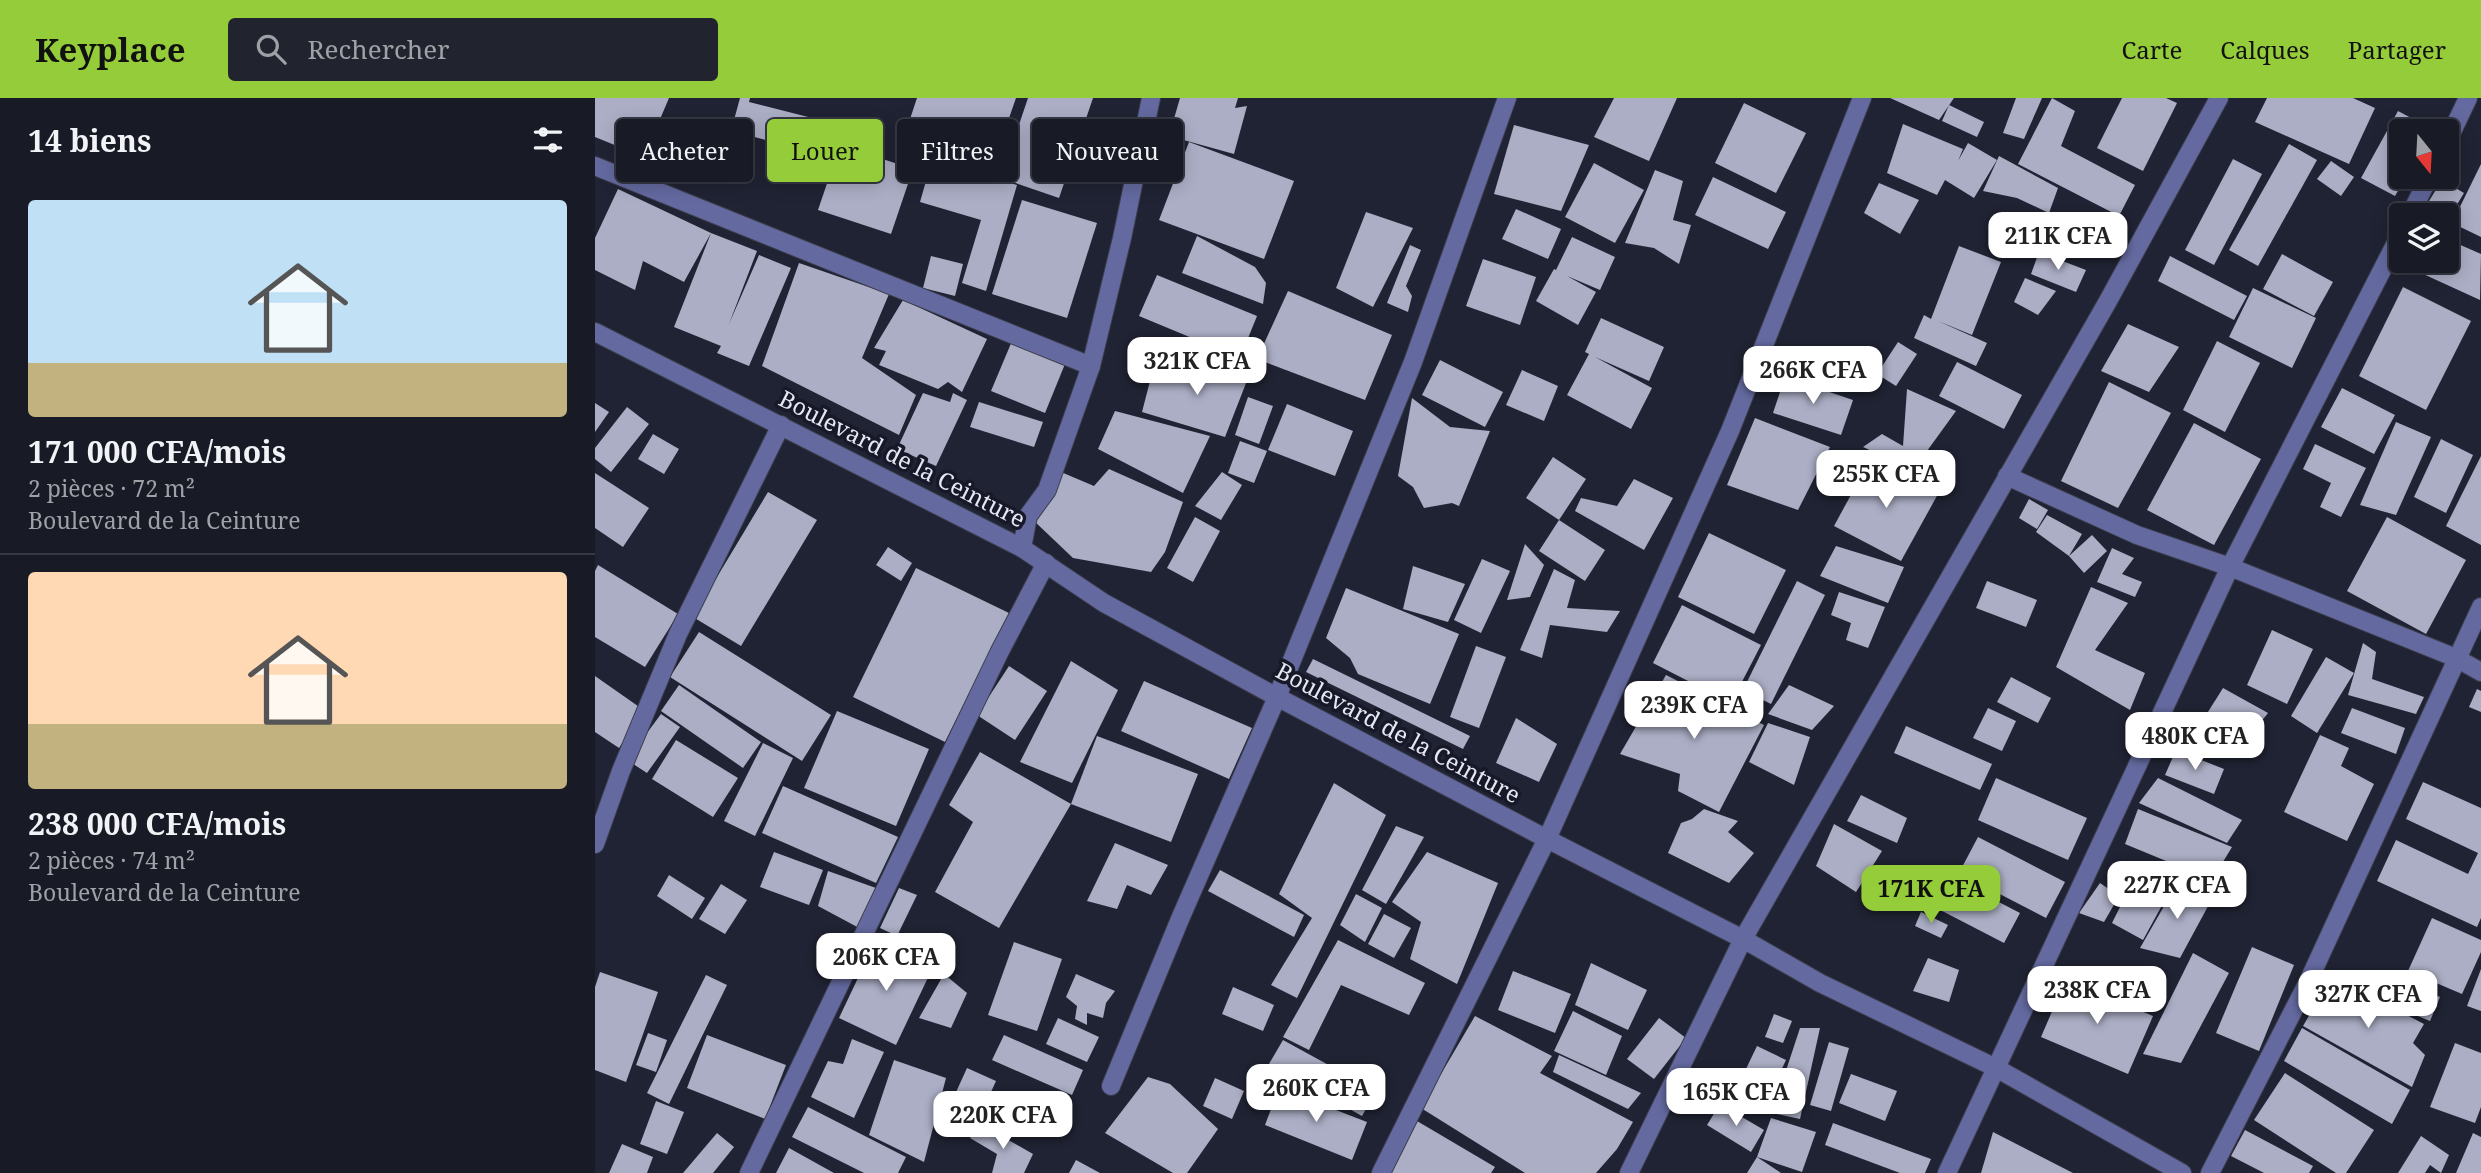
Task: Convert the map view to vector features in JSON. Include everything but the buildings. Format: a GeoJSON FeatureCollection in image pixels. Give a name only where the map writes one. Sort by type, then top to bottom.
{"type":"FeatureCollection","features":[{"type":"Feature","properties":{"kind":"street"},"geometry":{"type":"LineString","coordinates":[[1022,548],[1028,516],[1047,490],[1091,366],[1122,238],[1151,98]]}},
{"type":"Feature","properties":{"kind":"street"},"geometry":{"type":"LineString","coordinates":[[1111,1086],[1277,697],[1413,362],[1507,98]]}},
{"type":"Feature","properties":{"kind":"street"},"geometry":{"type":"LineString","coordinates":[[1381,1173],[1547,839],[1730,430],[1863,98]]}},
{"type":"Feature","properties":{"kind":"street"},"geometry":{"type":"LineString","coordinates":[[1629,1173],[1743,939],[2108,302],[2219,98]]}},
{"type":"Feature","properties":{"kind":"street"},"geometry":{"type":"LineString","coordinates":[[2458,119],[2468,98]]}},
{"type":"Feature","properties":{"kind":"street"},"geometry":{"type":"LineString","coordinates":[[595,166],[1091,366]]}},
{"type":"Feature","properties":{"kind":"street"},"geometry":{"type":"LineString","coordinates":[[1947,1173],[2230,567],[2389,256]]}},
{"type":"Feature","properties":{"kind":"street","name":"Boulevard de la Ceinture"},"geometry":{"type":"LineString","coordinates":[[595,332],[1022,548],[1104,603],[1277,697],[1743,939],[1820,984],[1996,1068],[2182,1173]]}},
{"type":"Feature","properties":{"kind":"street"},"geometry":{"type":"LineString","coordinates":[[595,844],[621,771],[678,634],[781,425]]}},
{"type":"Feature","properties":{"kind":"street"},"geometry":{"type":"LineString","coordinates":[[2007,476],[2137,535],[2230,567],[2456,658],[2481,672]]}},
{"type":"Feature","properties":{"kind":"street"},"geometry":{"type":"LineString","coordinates":[[749,1173],[999,653],[1046,563]]}},
{"type":"Feature","properties":{"kind":"street"},"geometry":{"type":"LineString","coordinates":[[2210,1173],[2308,982],[2481,607]]}}]}
